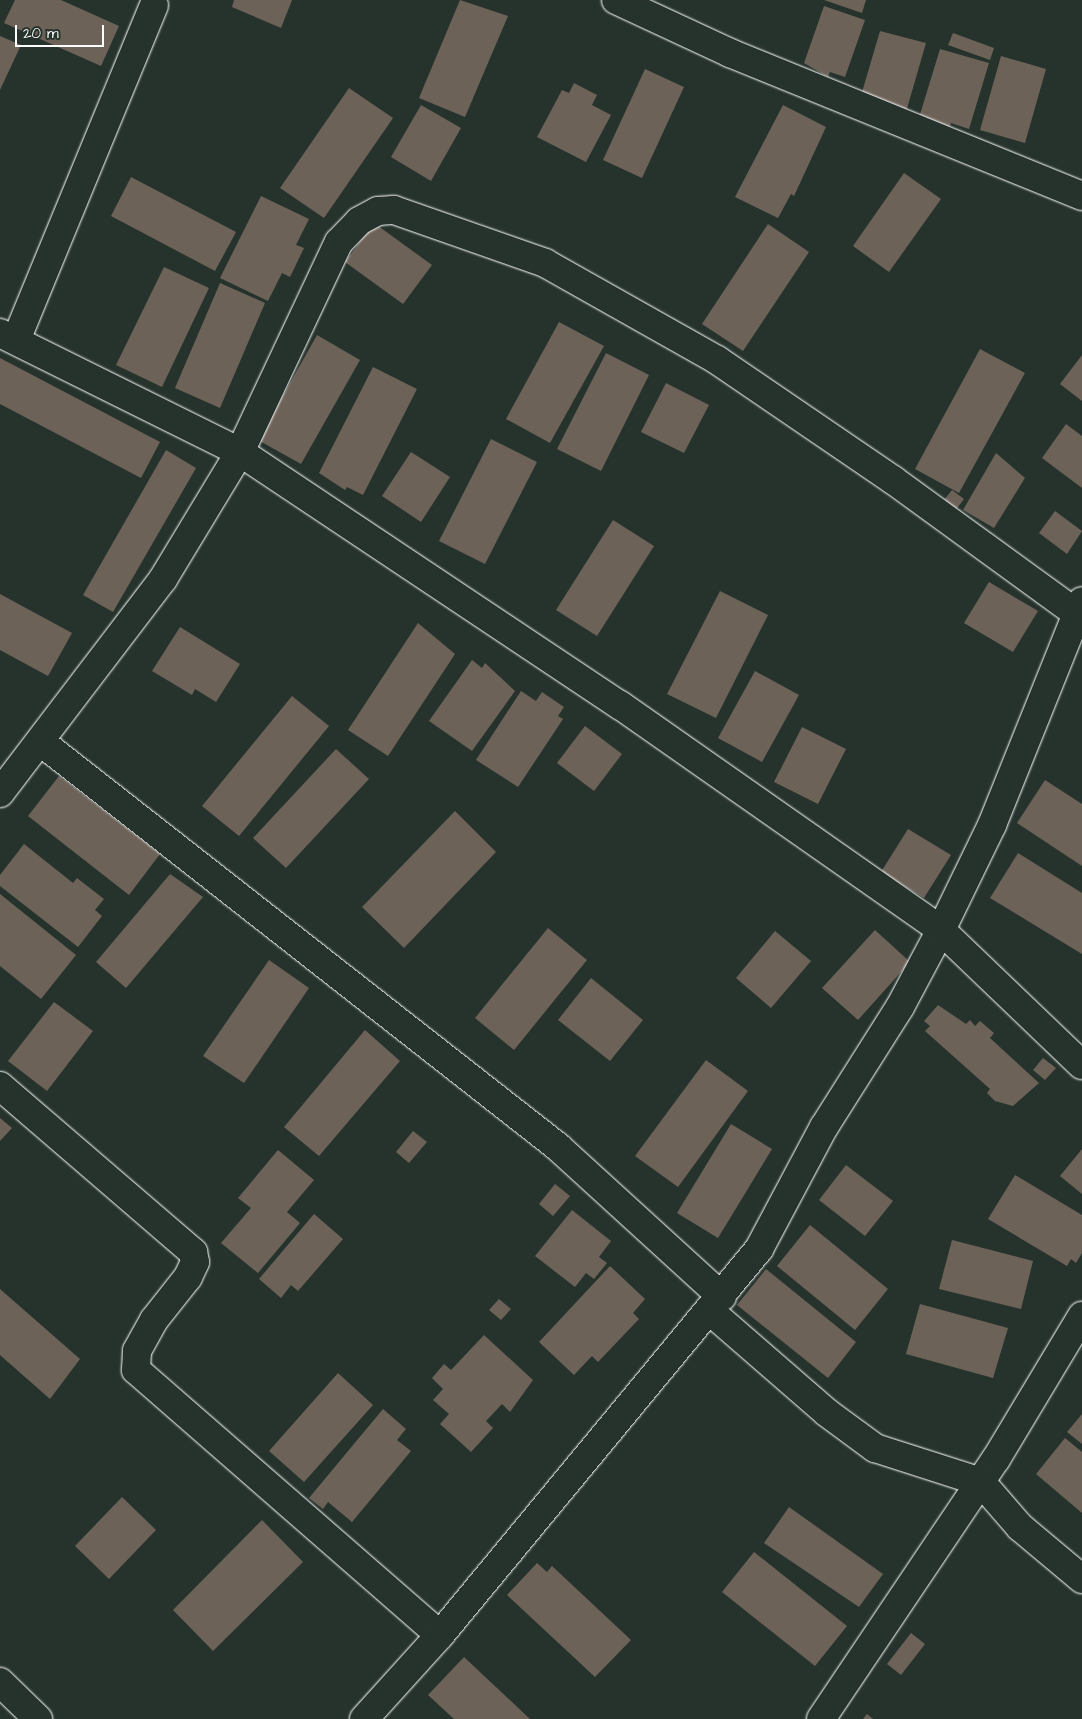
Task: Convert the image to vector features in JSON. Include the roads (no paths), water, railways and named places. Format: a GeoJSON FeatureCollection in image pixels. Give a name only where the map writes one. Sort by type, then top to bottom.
{"type":"FeatureCollection","features":[{"type":"Feature","properties":{"kind":"street"},"geometry":{"type":"LineString","coordinates":[[616,0],[730,53],[1082,196]]}},
{"type":"Feature","properties":{"kind":"street"},"geometry":{"type":"LineString","coordinates":[[154,5],[8,337],[240,452],[611,700],[942,930],[1082,1065]]}},
{"type":"Feature","properties":{"kind":"street"},"geometry":{"type":"LineString","coordinates":[[0,793],[41,742],[163,578],[240,452],[339,242],[359,221],[378,211],[394,210],[545,263],[717,360],[1079,607],[992,825],[942,930],[900,1007],[824,1127],[758,1249],[716,1304],[440,1635],[364,1719]]}},
{"type":"Feature","properties":{"kind":"street"},"geometry":{"type":"LineString","coordinates":[[41,742],[558,1147],[826,1412],[876,1448],[981,1482],[1020,1527],[1082,1579]]}},
{"type":"Feature","properties":{"kind":"street"},"geometry":{"type":"LineString","coordinates":[[0,1086],[193,1252],[195,1262],[188,1277],[154,1320],[137,1351],[136,1370],[440,1635]]}},
{"type":"Feature","properties":{"kind":"street"},"geometry":{"type":"LineString","coordinates":[[821,1719],[981,1482],[1082,1316]]}},
{"type":"Feature","properties":{"kind":"street"},"geometry":{"type":"LineString","coordinates":[[0,1682],[38,1719]]}}]}
